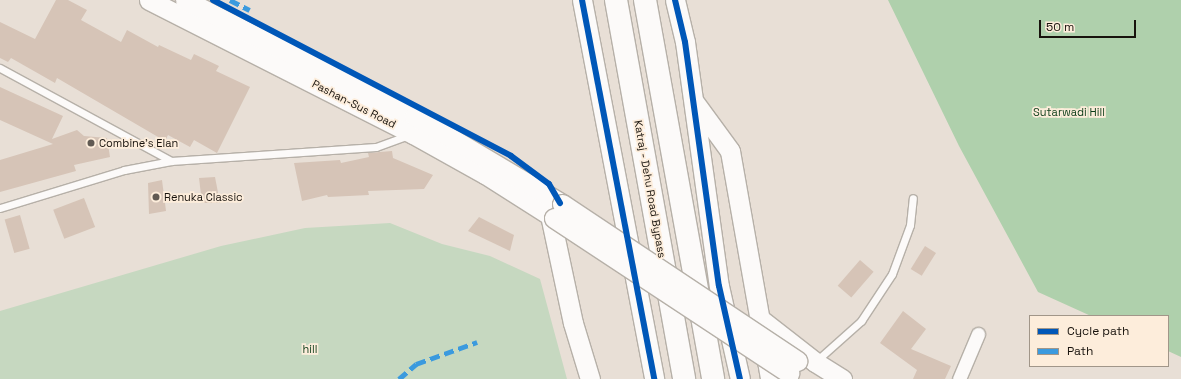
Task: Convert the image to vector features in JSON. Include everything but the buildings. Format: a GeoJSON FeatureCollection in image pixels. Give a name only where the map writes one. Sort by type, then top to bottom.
{"type":"FeatureCollection","features":[{"type":"Feature","properties":{"kind":"highway","name":"Katraj - Dehu Road Bypass"},"geometry":{"type":"LineString","coordinates":[[616,0],[684,379]]}},
{"type":"Feature","properties":{"kind":"highway"},"geometry":{"type":"LineString","coordinates":[[645,0],[713,379]]}},
{"type":"Feature","properties":{"kind":"street","name":"Pashan-Sus Road"},"geometry":{"type":"LineString","coordinates":[[149,0],[413,134],[555,212]]}},
{"type":"Feature","properties":{"kind":"street","name":"Pashan-Sus Road"},"geometry":{"type":"LineString","coordinates":[[185,0],[414,116],[555,212]]}},
{"type":"Feature","properties":{"kind":"street"},"geometry":{"type":"LineString","coordinates":[[582,0],[654,379]]}},
{"type":"Feature","properties":{"kind":"street"},"geometry":{"type":"LineString","coordinates":[[675,0],[685,42],[719,286],[740,379]]}},
{"type":"Feature","properties":{"kind":"street"},"geometry":{"type":"LineString","coordinates":[[693,100],[730,151],[770,379]]}},
{"type":"Feature","properties":{"kind":"street"},"geometry":{"type":"LineString","coordinates":[[555,212],[556,249],[590,379]]}},
{"type":"Feature","properties":{"kind":"street"},"geometry":{"type":"LineString","coordinates":[[555,212],[800,369],[825,379]]}},
{"type":"Feature","properties":{"kind":"street"},"geometry":{"type":"LineString","coordinates":[[760,319],[800,369],[842,379]]}},
{"type":"Feature","properties":{"kind":"street"},"geometry":{"type":"LineString","coordinates":[[959,379],[978,334]]}},
{"type":"Feature","properties":{"kind":"lane"},"geometry":{"type":"LineString","coordinates":[[0,68],[171,161]]}},
{"type":"Feature","properties":{"kind":"lane"},"geometry":{"type":"LineString","coordinates":[[0,208],[124,170],[171,161],[376,147],[413,134]]}},
{"type":"Feature","properties":{"kind":"lane"},"geometry":{"type":"LineString","coordinates":[[800,369],[861,321],[888,280],[910,225],[913,198]]}},
{"type":"Feature","properties":{"kind":"green space","name":"Sutarwadi Hill"},"geometry":{"type":"Polygon","coordinates":[[[888,0],[1181,0],[1181,357],[1169,351],[1169,315],[1089,315],[1038,292],[959,146],[888,0]]]}},
{"type":"Feature","properties":{"kind":"green space","name":"hill"},"geometry":{"type":"Polygon","coordinates":[[[390,223],[442,244],[490,256],[540,279],[567,379],[0,379],[0,311],[221,246],[305,228],[390,223]]]}},
{"type":"Feature","properties":{"kind":"marked path"},"geometry":{"type":"LineString","coordinates":[[230,0],[250,10]]}},
{"type":"Feature","properties":{"kind":"marked path"},"geometry":{"type":"LineString","coordinates":[[399,379],[416,364],[477,342]]}},
{"type":"Feature","properties":{"kind":"cycle path"},"geometry":{"type":"LineString","coordinates":[[213,0],[511,156],[549,184],[560,203]]}},
{"type":"Feature","properties":{"kind":"cycle path"},"geometry":{"type":"LineString","coordinates":[[582,0],[654,379]]}},
{"type":"Feature","properties":{"kind":"cycle path"},"geometry":{"type":"LineString","coordinates":[[675,0],[685,42],[719,286],[740,379]]}},
{"type":"Feature","properties":{"kind":"place","name":"Combine's Elan"},"geometry":{"type":"Point","coordinates":[91,143]}},
{"type":"Feature","properties":{"kind":"place","name":"Renuka Classic"},"geometry":{"type":"Point","coordinates":[156,197]}}]}
